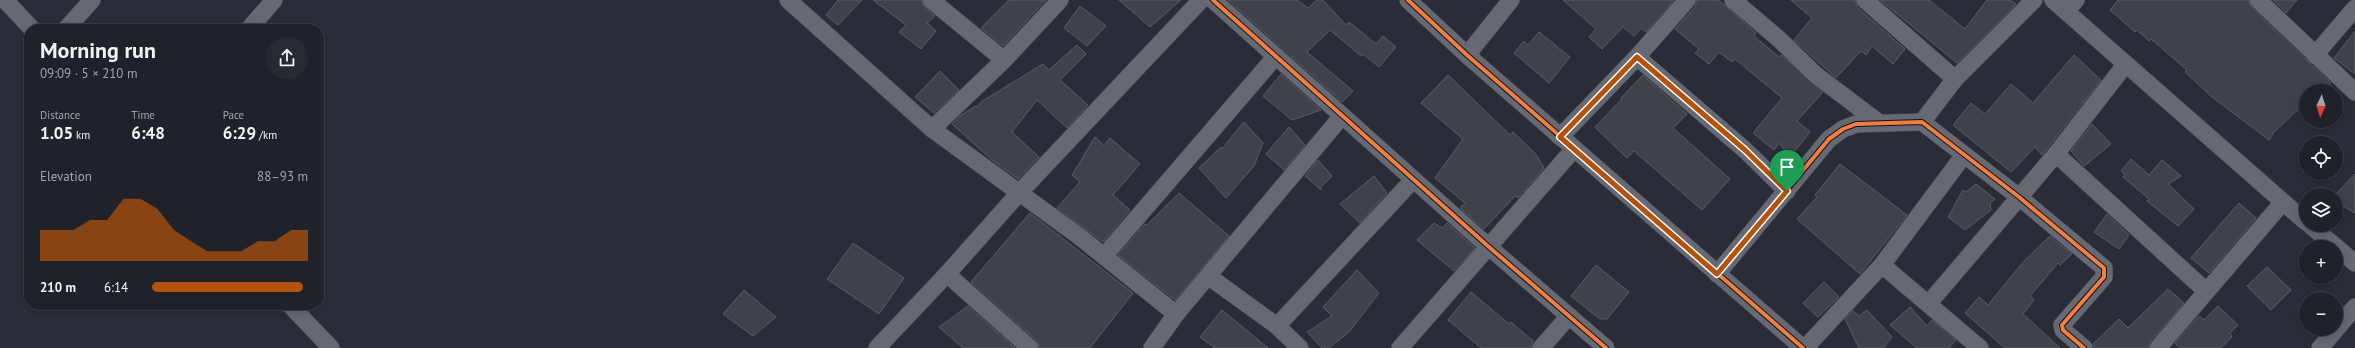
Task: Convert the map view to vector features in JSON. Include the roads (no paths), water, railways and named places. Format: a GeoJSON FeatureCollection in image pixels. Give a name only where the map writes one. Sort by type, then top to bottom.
{"type":"FeatureCollection","features":[{"type":"Feature","properties":{"kind":"street"},"geometry":{"type":"LineString","coordinates":[[5,0],[27,24]]}},
{"type":"Feature","properties":{"kind":"street"},"geometry":{"type":"LineString","coordinates":[[70,24],[92,0]]}},
{"type":"Feature","properties":{"kind":"street"},"geometry":{"type":"LineString","coordinates":[[252,24],[274,0]]}},
{"type":"Feature","properties":{"kind":"street"},"geometry":{"type":"LineString","coordinates":[[788,0],[932,129],[1104,256],[1176,314]]}},
{"type":"Feature","properties":{"kind":"street"},"geometry":{"type":"LineString","coordinates":[[931,0],[1004,60]]}},
{"type":"Feature","properties":{"kind":"street"},"geometry":{"type":"LineString","coordinates":[[932,129],[1004,60],[1060,0]]}},
{"type":"Feature","properties":{"kind":"street"},"geometry":{"type":"LineString","coordinates":[[877,348],[947,274],[1019,193],[1201,0]]}},
{"type":"Feature","properties":{"kind":"street"},"geometry":{"type":"LineString","coordinates":[[1213,0],[1413,180],[1606,348]]}},
{"type":"Feature","properties":{"kind":"street"},"geometry":{"type":"LineString","coordinates":[[1408,0],[1467,55],[1560,137],[1804,348],[1882,265],[1964,155]]}},
{"type":"Feature","properties":{"kind":"street"},"geometry":{"type":"LineString","coordinates":[[1467,55],[1511,0]]}},
{"type":"Feature","properties":{"kind":"street"},"geometry":{"type":"LineString","coordinates":[[1560,137],[1637,57],[1687,0]]}},
{"type":"Feature","properties":{"kind":"street"},"geometry":{"type":"LineString","coordinates":[[1733,0],[1780,40],[1816,75],[1878,122]]}},
{"type":"Feature","properties":{"kind":"street"},"geometry":{"type":"LineString","coordinates":[[1865,0],[1955,79]]}},
{"type":"Feature","properties":{"kind":"street"},"geometry":{"type":"LineString","coordinates":[[1922,122],[1955,79],[2034,0]]}},
{"type":"Feature","properties":{"kind":"street"},"geometry":{"type":"LineString","coordinates":[[2053,0],[2071,5],[2126,65],[2299,216]]}},
{"type":"Feature","properties":{"kind":"street"},"geometry":{"type":"LineString","coordinates":[[2258,0],[2355,92]]}},
{"type":"Feature","properties":{"kind":"street"},"geometry":{"type":"LineString","coordinates":[[2315,55],[2355,8]]}},
{"type":"Feature","properties":{"kind":"street"},"geometry":{"type":"LineString","coordinates":[[1104,256],[1276,56]]}},
{"type":"Feature","properties":{"kind":"street"},"geometry":{"type":"LineString","coordinates":[[1637,57],[1745,150],[1787,191]]}},
{"type":"Feature","properties":{"kind":"street"},"geometry":{"type":"LineString","coordinates":[[1929,303],[2056,154],[2126,65]]}},
{"type":"Feature","properties":{"kind":"street"},"geometry":{"type":"LineString","coordinates":[[1152,348],[1176,314],[1342,116]]}},
{"type":"Feature","properties":{"kind":"street"},"geometry":{"type":"LineString","coordinates":[[1717,274],[1829,139],[1843,129],[1856,124],[1878,122],[1922,122],[2019,197],[2104,268],[2104,277],[2062,325],[2062,330],[2084,348]]}},
{"type":"Feature","properties":{"kind":"street"},"geometry":{"type":"LineString","coordinates":[[1400,348],[1574,149]]}},
{"type":"Feature","properties":{"kind":"street"},"geometry":{"type":"LineString","coordinates":[[2056,154],[2206,291]]}},
{"type":"Feature","properties":{"kind":"street"},"geometry":{"type":"LineString","coordinates":[[1277,326],[1413,180]]}},
{"type":"Feature","properties":{"kind":"street"},"geometry":{"type":"LineString","coordinates":[[2158,348],[2282,202]]}},
{"type":"Feature","properties":{"kind":"street"},"geometry":{"type":"LineString","coordinates":[[2318,232],[2328,240]]}},
{"type":"Feature","properties":{"kind":"street"},"geometry":{"type":"LineString","coordinates":[[2343,253],[2355,263]]}},
{"type":"Feature","properties":{"kind":"street"},"geometry":{"type":"LineString","coordinates":[[1882,265],[1929,303],[1980,348]]}},
{"type":"Feature","properties":{"kind":"street"},"geometry":{"type":"LineString","coordinates":[[947,274],[1030,348]]}},
{"type":"Feature","properties":{"kind":"street"},"geometry":{"type":"LineString","coordinates":[[1208,276],[1277,326],[1300,348]]}},
{"type":"Feature","properties":{"kind":"street"},"geometry":{"type":"LineString","coordinates":[[2320,348],[2355,307]]}},
{"type":"Feature","properties":{"kind":"street"},"geometry":{"type":"LineString","coordinates":[[295,310],[331,348]]}},
{"type":"Feature","properties":{"kind":"street"},"geometry":{"type":"LineString","coordinates":[[1540,348],[1569,316]]}}]}
